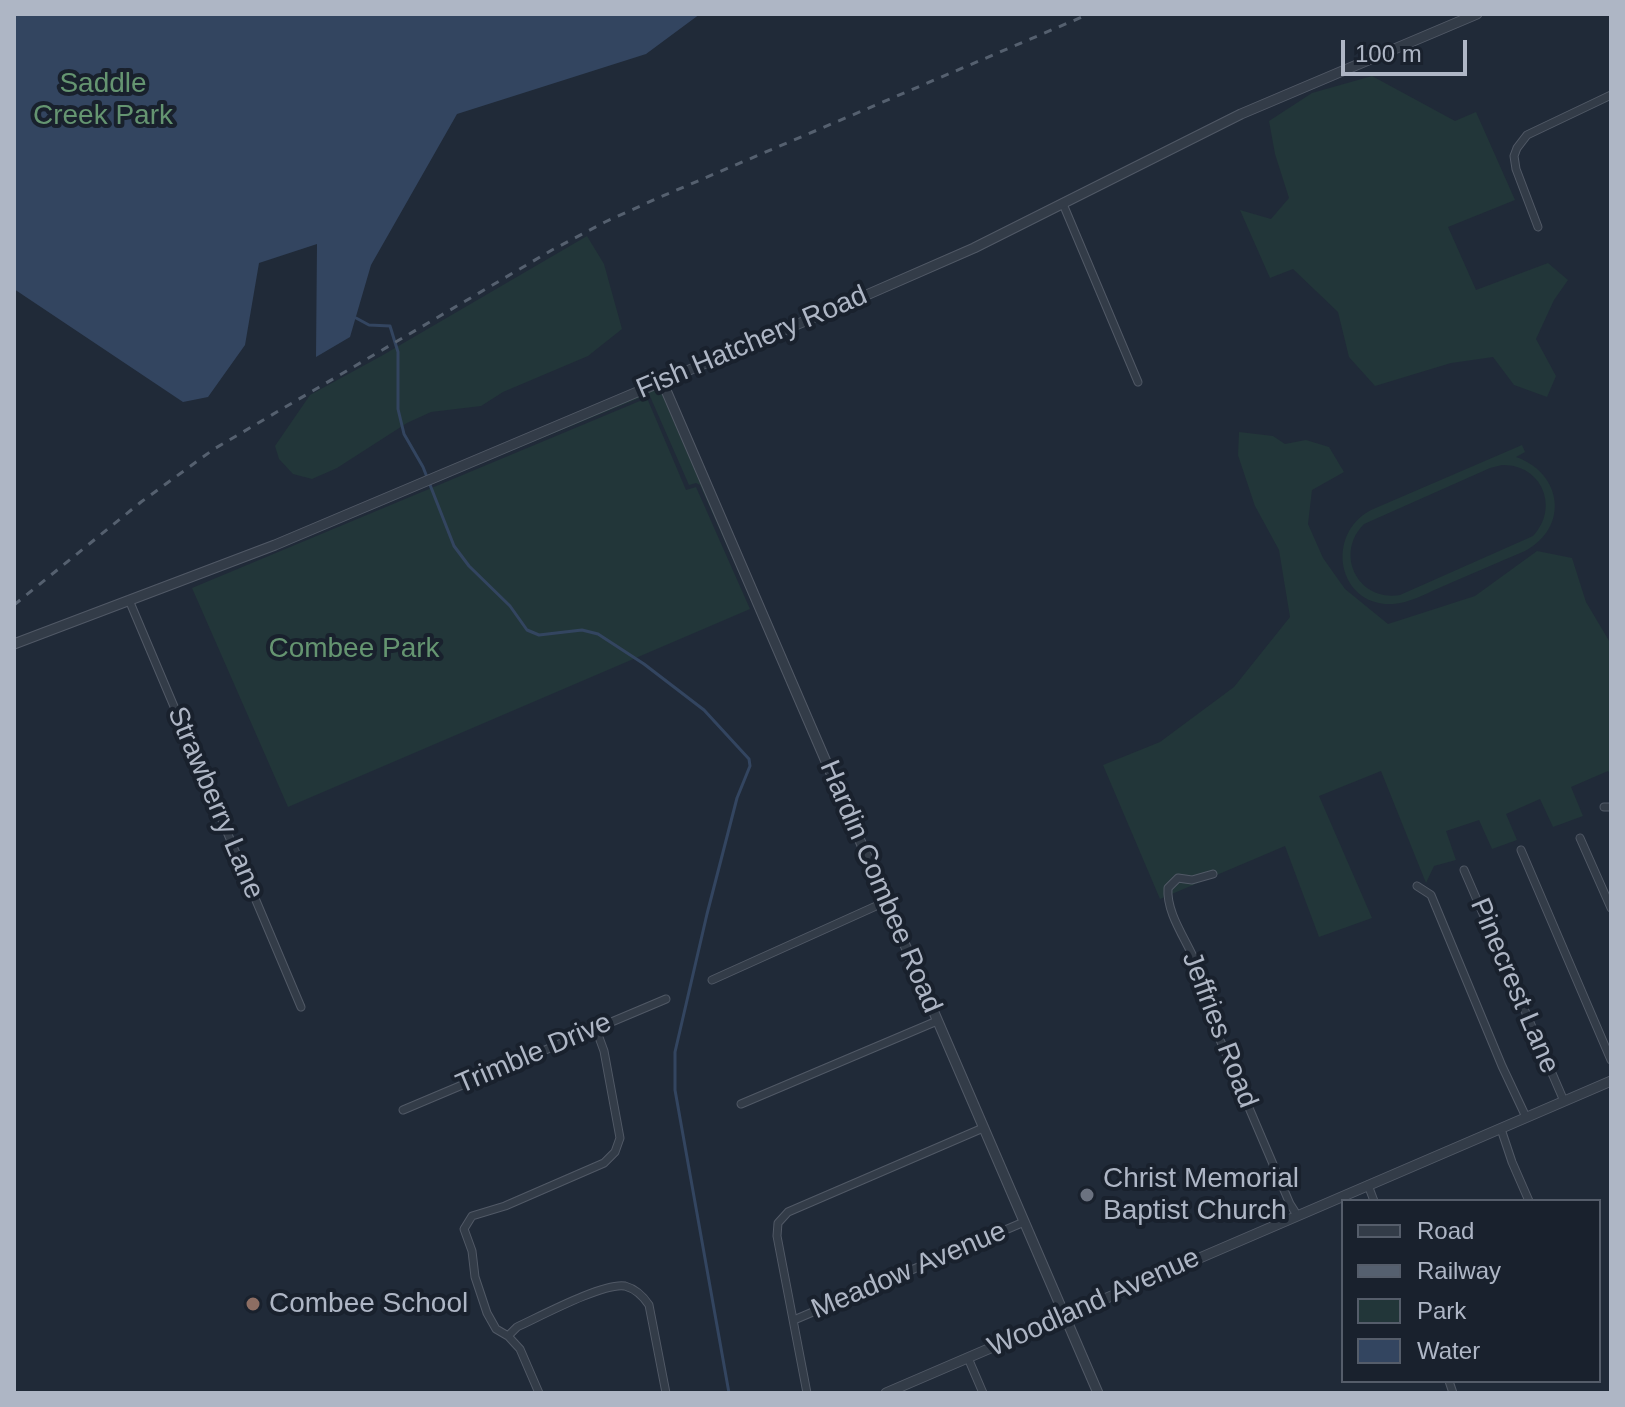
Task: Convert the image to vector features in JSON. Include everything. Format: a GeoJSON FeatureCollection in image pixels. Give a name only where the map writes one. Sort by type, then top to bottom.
{"type":"FeatureCollection","features":[{"type":"Feature","properties":{"kind":"street","name":"Fish Hatchery Road"},"geometry":{"type":"LineString","coordinates":[[14,644],[275,545],[974,248],[1241,114],[1477,14]]}},
{"type":"Feature","properties":{"kind":"street"},"geometry":{"type":"LineString","coordinates":[[1538,227],[1516,169],[1514,156],[1517,148],[1527,135],[1611,95]]}},
{"type":"Feature","properties":{"kind":"street"},"geometry":{"type":"LineString","coordinates":[[1063,204],[1138,382]]}},
{"type":"Feature","properties":{"kind":"street","name":"Hardin Combee Road"},"geometry":{"type":"LineString","coordinates":[[662,381],[1098,1393]]}},
{"type":"Feature","properties":{"kind":"street","name":"Strawberry Lane"},"geometry":{"type":"LineString","coordinates":[[129,600],[301,1007]]}},
{"type":"Feature","properties":{"kind":"street"},"geometry":{"type":"LineString","coordinates":[[1580,838],[1611,908]]}},
{"type":"Feature","properties":{"kind":"street"},"geometry":{"type":"LineString","coordinates":[[1521,850],[1611,1060]]}},
{"type":"Feature","properties":{"kind":"street","name":"Pinecrest Lane"},"geometry":{"type":"LineString","coordinates":[[1464,870],[1564,1101]]}},
{"type":"Feature","properties":{"kind":"street","name":"Jeffries Road"},"geometry":{"type":"LineString","coordinates":[[1213,874],[1192,880],[1178,878],[1168,888],[1168,895],[1199,970],[1203,1000],[1297,1215]]}},
{"type":"Feature","properties":{"kind":"street"},"geometry":{"type":"LineString","coordinates":[[1417,886],[1431,895],[1526,1117]]}},
{"type":"Feature","properties":{"kind":"street"},"geometry":{"type":"LineString","coordinates":[[712,980],[885,902]]}},
{"type":"Feature","properties":{"kind":"street","name":"Trimble Drive"},"geometry":{"type":"LineString","coordinates":[[403,1110],[666,999]]}},
{"type":"Feature","properties":{"kind":"street"},"geometry":{"type":"LineString","coordinates":[[741,1104],[937,1021]]}},
{"type":"Feature","properties":{"kind":"street"},"geometry":{"type":"LineString","coordinates":[[539,1393],[520,1349],[496,1329],[482,1300],[464,1229],[472,1216],[505,1206],[604,1163],[615,1152],[620,1138],[604,1051],[596,1029]]}},
{"type":"Feature","properties":{"kind":"street","name":"Woodland Avenue"},"geometry":{"type":"LineString","coordinates":[[886,1393],[1611,1081]]}},
{"type":"Feature","properties":{"kind":"street"},"geometry":{"type":"LineString","coordinates":[[807,1393],[777,1236],[776,1229],[781,1218],[788,1212],[983,1128]]}},
{"type":"Feature","properties":{"kind":"street"},"geometry":{"type":"LineString","coordinates":[[1501,1129],[1528,1199]]}},
{"type":"Feature","properties":{"kind":"street"},"geometry":{"type":"LineString","coordinates":[[1368,1185],[1373,1199]]}},
{"type":"Feature","properties":{"kind":"street","name":"Meadow Avenue"},"geometry":{"type":"LineString","coordinates":[[794,1320],[1024,1222]]}},
{"type":"Feature","properties":{"kind":"street"},"geometry":{"type":"LineString","coordinates":[[508,1336],[517,1327],[606,1288],[623,1286],[632,1289],[649,1305],[666,1393]]}},
{"type":"Feature","properties":{"kind":"street"},"geometry":{"type":"LineString","coordinates":[[968,1358],[983,1393]]}},
{"type":"Feature","properties":{"kind":"green space"},"geometry":{"type":"Polygon","coordinates":[[[1372,76],[1455,121],[1476,112],[1515,200],[1448,227],[1476,290],[1548,263],[1568,280],[1554,300],[1536,339],[1556,376],[1547,397],[1514,385],[1493,357],[1451,363],[1375,386],[1349,357],[1338,312],[1293,269],[1270,278],[1240,210],[1271,219],[1289,198],[1275,154],[1269,121],[1312,93],[1372,76]]]}},
{"type":"Feature","properties":{"kind":"green space"},"geometry":{"type":"Polygon","coordinates":[[[587,236],[604,264],[622,329],[588,356],[503,392],[481,406],[431,412],[407,423],[337,468],[312,479],[293,474],[279,459],[275,446],[310,395],[587,236]]]}},
{"type":"Feature","properties":{"kind":"green space"},"geometry":{"type":"Polygon","coordinates":[[[659,387],[752,603],[700,485],[689,485],[649,394],[467,469],[659,387]]]}},
{"type":"Feature","properties":{"kind":"green space","name":"Combee Park"},"geometry":{"type":"Polygon","coordinates":[[[647,398],[686,490],[696,487],[750,609],[288,807],[192,588],[647,398]]]}},
{"type":"Feature","properties":{"kind":"green space"},"geometry":{"type":"Polygon","coordinates":[[[1239,432],[1273,436],[1285,444],[1306,440],[1329,447],[1344,472],[1312,490],[1308,524],[1323,558],[1345,589],[1388,624],[1475,596],[1537,551],[1572,558],[1586,602],[1611,644],[1611,776],[1608,771],[1571,787],[1583,816],[1553,827],[1540,799],[1506,814],[1517,840],[1492,849],[1479,820],[1446,831],[1456,860],[1434,866],[1426,883],[1381,771],[1319,796],[1372,918],[1319,937],[1285,846],[1160,899],[1103,765],[1160,742],[1234,687],[1290,617],[1279,550],[1255,506],[1238,455],[1239,432]]]}},
{"type":"Feature","properties":{"kind":"green space"},"geometry":{"type":"Polygon","coordinates":[[[1522,445],[1525,452],[1516,457],[1543,475],[1555,501],[1549,528],[1539,541],[1525,551],[1417,598],[1393,604],[1374,602],[1360,594],[1349,582],[1344,568],[1343,552],[1347,536],[1356,521],[1371,510],[1522,445]],[[1502,465],[1490,468],[1364,524],[1355,536],[1351,549],[1351,561],[1362,584],[1385,595],[1400,595],[1533,536],[1541,525],[1546,501],[1537,480],[1516,467],[1502,465]]]}},
{"type":"Feature","properties":{"kind":"water"},"geometry":{"type":"Polygon","coordinates":[[[14,14],[700,14],[646,54],[457,114],[371,265],[350,337],[316,357],[317,244],[259,263],[245,345],[208,397],[183,402],[14,289],[14,14]]]}},
{"type":"Feature","properties":{"kind":"waterway"},"geometry":{"type":"LineString","coordinates":[[356,318],[369,325],[390,326],[398,352],[398,409],[404,434],[423,467],[454,546],[469,566],[510,606],[527,630],[539,635],[582,630],[598,634],[644,664],[704,710],[749,759],[750,766],[737,798],[707,914],[675,1052],[675,1090],[729,1393]]}},
{"type":"Feature","properties":{"kind":"railway"},"geometry":{"type":"LineString","coordinates":[[14,605],[141,502],[214,449],[552,250],[658,198],[1089,14]]}},
{"type":"Feature","properties":{"kind":"place","name":"Christ Memorial Baptist Church"},"geometry":{"type":"Point","coordinates":[1087,1195]}},
{"type":"Feature","properties":{"kind":"place","name":"Combee School"},"geometry":{"type":"Point","coordinates":[253,1304]}},
{"type":"Feature","properties":{"kind":"park label","name":"Saddle Creek Park"},"geometry":{"type":"Point","coordinates":[103,100]}}]}
